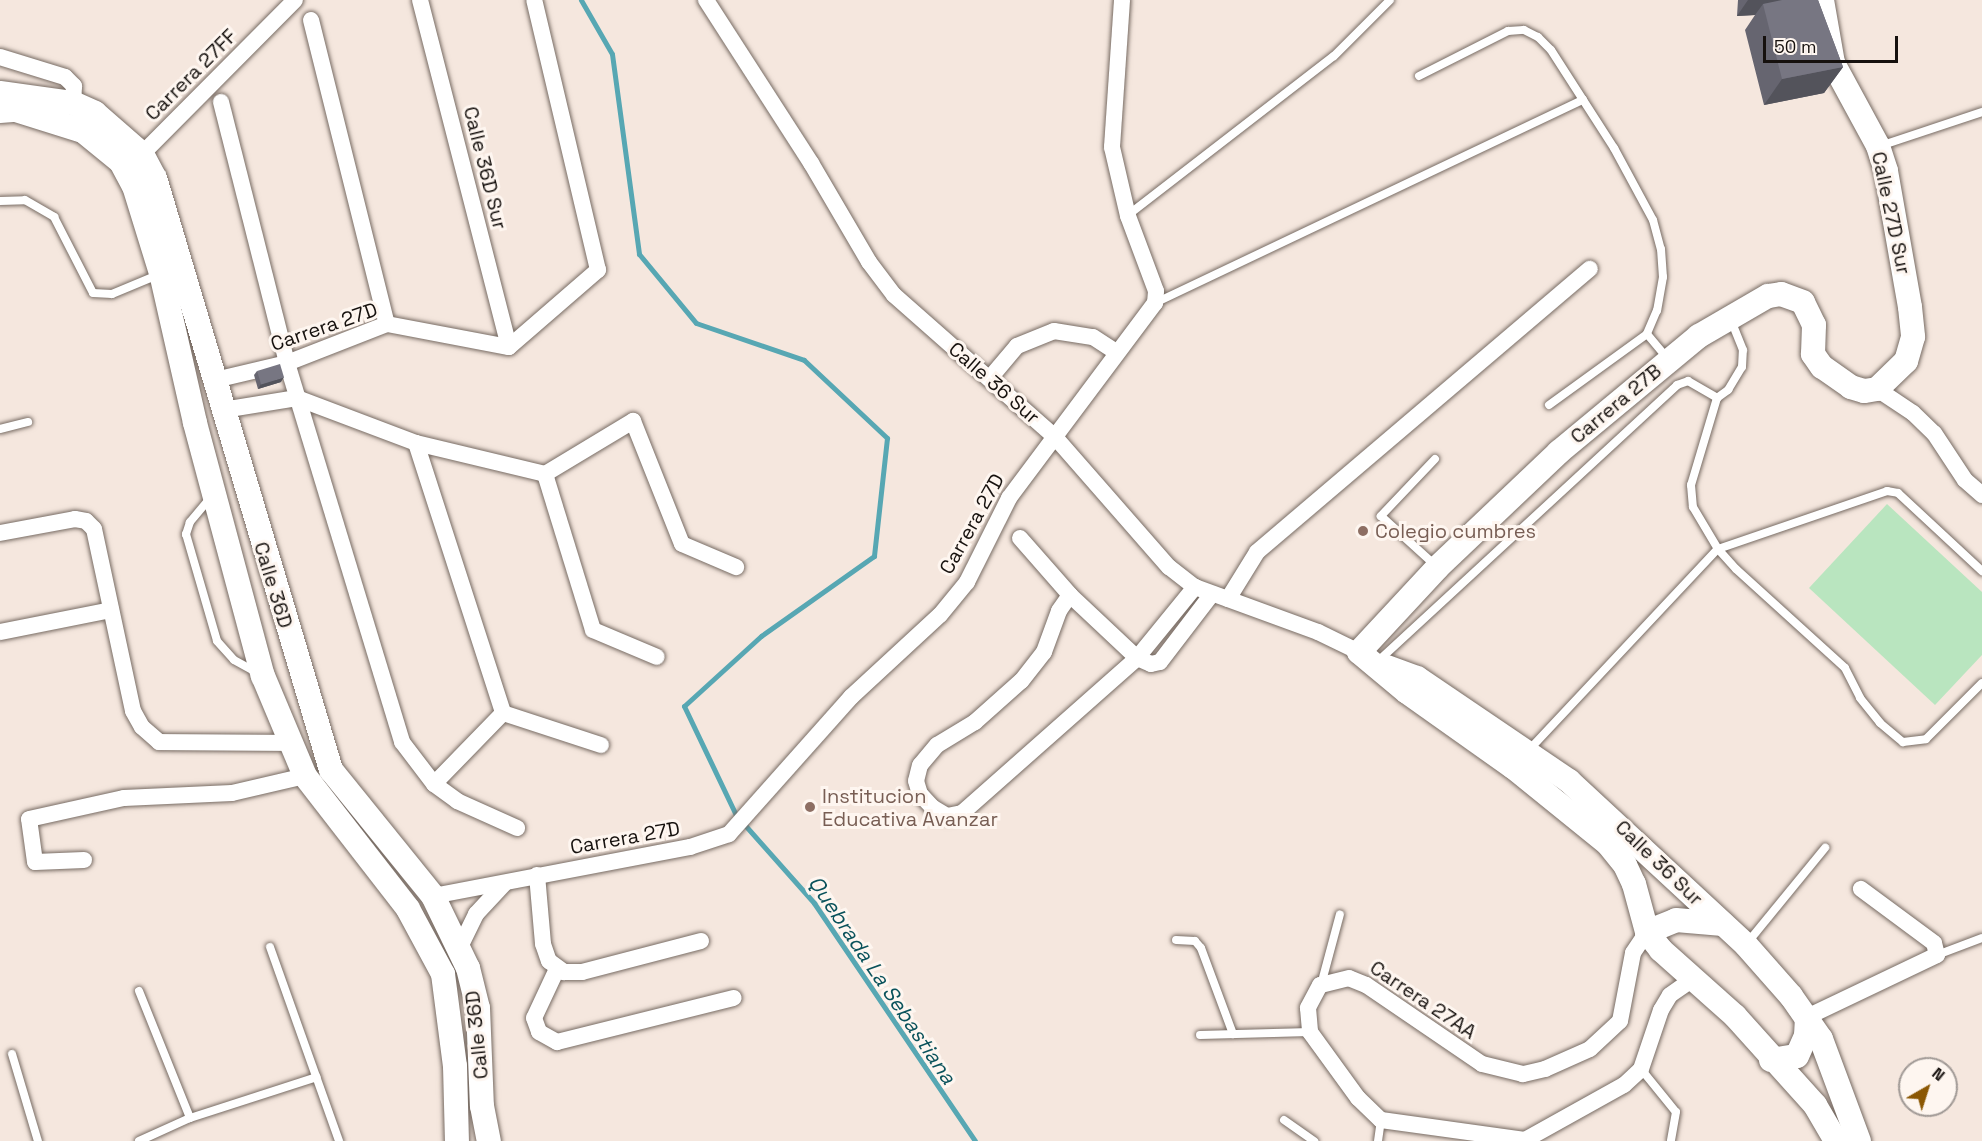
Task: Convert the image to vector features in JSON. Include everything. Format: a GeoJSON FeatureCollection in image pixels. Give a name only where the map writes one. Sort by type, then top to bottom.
{"type":"FeatureCollection","features":[{"type":"Feature","properties":{"kind":"street","name":"Carrera 27FF"},"geometry":{"type":"LineString","coordinates":[[142,154],[295,0]]}},
{"type":"Feature","properties":{"kind":"street","name":"Calle 36D Sur"},"geometry":{"type":"LineString","coordinates":[[420,0],[509,347]]}},
{"type":"Feature","properties":{"kind":"street"},"geometry":{"type":"LineString","coordinates":[[509,347],[598,270],[534,0]]}},
{"type":"Feature","properties":{"kind":"street","name":"Calle 36 Sur"},"geometry":{"type":"LineString","coordinates":[[706,0],[811,163],[869,262],[894,295],[1055,437],[1146,543],[1195,587],[1418,678],[1528,751],[1612,818],[1746,945],[1807,1017],[1833,1063],[1859,1141]]}},
{"type":"Feature","properties":{"kind":"street"},"geometry":{"type":"LineString","coordinates":[[1122,0],[1112,147],[1128,216],[1154,285],[1155,303]]}},
{"type":"Feature","properties":{"kind":"street","name":"Calle 27D Sur"},"geometry":{"type":"LineString","coordinates":[[1822,0],[1833,63],[1878,146],[1913,337],[1906,361],[1877,389]]}},
{"type":"Feature","properties":{"kind":"street"},"geometry":{"type":"LineString","coordinates":[[311,20],[387,324]]}},
{"type":"Feature","properties":{"kind":"street"},"geometry":{"type":"LineString","coordinates":[[0,57],[65,77],[74,86],[73,103]]}},
{"type":"Feature","properties":{"kind":"street","name":"Calle 36D"},"geometry":{"type":"LineString","coordinates":[[0,93],[73,103],[119,131],[142,154],[155,178],[331,770],[433,896],[460,947],[478,1008],[482,1106],[489,1141]]}},
{"type":"Feature","properties":{"kind":"street"},"geometry":{"type":"LineString","coordinates":[[221,102],[297,398],[402,742],[434,784],[457,801],[517,828]]}},
{"type":"Feature","properties":{"kind":"street","name":"Calle 36D"},"geometry":{"type":"LineString","coordinates":[[0,111],[16,110],[60,122],[102,143],[121,162],[134,186],[161,273],[213,494],[263,676],[304,776],[408,909],[436,955],[443,974],[455,1066],[457,1141]]}},
{"type":"Feature","properties":{"kind":"street"},"geometry":{"type":"LineString","coordinates":[[1020,538],[1070,595],[1137,658],[1151,664],[1160,662],[1257,552],[1590,268]]}},
{"type":"Feature","properties":{"kind":"street","name":"Carrera 27B"},"geometry":{"type":"LineString","coordinates":[[1367,657],[1437,567],[1559,452],[1669,359],[1729,318],[1768,296],[1793,297],[1811,313],[1813,354],[1822,367],[1851,387],[1864,391],[1877,389]]}},
{"type":"Feature","properties":{"kind":"street","name":"Carrera 27D"},"geometry":{"type":"LineString","coordinates":[[433,896],[690,847],[729,834],[851,697],[940,615],[967,582],[1008,498],[1155,303]]}},
{"type":"Feature","properties":{"kind":"street","name":"Carrera 27D"},"geometry":{"type":"LineString","coordinates":[[215,380],[288,363],[387,324],[509,347]]}},
{"type":"Feature","properties":{"kind":"street"},"geometry":{"type":"LineString","coordinates":[[990,378],[1017,346],[1054,331],[1093,337],[1116,352]]}},
{"type":"Feature","properties":{"kind":"street"},"geometry":{"type":"LineString","coordinates":[[1877,389],[1913,413],[1934,433],[1965,480],[1982,495]]}},
{"type":"Feature","properties":{"kind":"street"},"geometry":{"type":"LineString","coordinates":[[225,415],[297,398],[416,443],[545,474],[633,421],[682,544],[736,567]]}},
{"type":"Feature","properties":{"kind":"street"},"geometry":{"type":"LineString","coordinates":[[416,443],[503,713]]}},
{"type":"Feature","properties":{"kind":"street"},"geometry":{"type":"LineString","coordinates":[[545,474],[593,630],[657,657]]}},
{"type":"Feature","properties":{"kind":"street"},"geometry":{"type":"LineString","coordinates":[[0,533],[75,519],[86,521],[94,529],[133,711],[142,727],[159,742],[290,743]]}},
{"type":"Feature","properties":{"kind":"street"},"geometry":{"type":"LineString","coordinates":[[1070,595],[1059,611],[1044,652],[1021,681],[975,722],[937,745],[920,765],[916,781],[920,794],[932,807],[947,816],[962,813],[1137,658],[1195,587]]}},
{"type":"Feature","properties":{"kind":"street"},"geometry":{"type":"LineString","coordinates":[[0,632],[111,610]]}},
{"type":"Feature","properties":{"kind":"street","name":"Calle 36 Sur"},"geometry":{"type":"LineString","coordinates":[[1367,657],[1407,692],[1513,767],[1608,844],[1625,865],[1634,884],[1647,932]]}},
{"type":"Feature","properties":{"kind":"street"},"geometry":{"type":"LineString","coordinates":[[434,784],[503,713]]}},
{"type":"Feature","properties":{"kind":"street"},"geometry":{"type":"LineString","coordinates":[[503,713],[601,745]]}},
{"type":"Feature","properties":{"kind":"street"},"geometry":{"type":"LineString","coordinates":[[84,860],[35,862],[29,819],[124,798],[232,793],[304,776]]}},
{"type":"Feature","properties":{"kind":"street"},"geometry":{"type":"LineString","coordinates":[[537,875],[543,944],[549,961],[557,969],[582,972],[701,941]]}},
{"type":"Feature","properties":{"kind":"street"},"geometry":{"type":"LineString","coordinates":[[460,947],[469,923],[504,884]]}},
{"type":"Feature","properties":{"kind":"street"},"geometry":{"type":"LineString","coordinates":[[1771,1060],[1797,1056],[1806,1036],[1807,1017],[1937,955],[1934,943],[1861,889]]}},
{"type":"Feature","properties":{"kind":"street"},"geometry":{"type":"LineString","coordinates":[[1724,924],[1676,920],[1647,932],[1735,1016],[1771,1060],[1815,1105],[1836,1141]]}},
{"type":"Feature","properties":{"kind":"street","name":"Carrera 27AA"},"geometry":{"type":"LineString","coordinates":[[1320,985],[1337,978],[1357,980],[1482,1064],[1523,1074],[1590,1049],[1607,1037],[1620,1021],[1633,953],[1647,932]]}},
{"type":"Feature","properties":{"kind":"street"},"geometry":{"type":"LineString","coordinates":[[557,969],[534,1018],[539,1032],[557,1042],[734,998]]}},
{"type":"Feature","properties":{"kind":"street"},"geometry":{"type":"LineString","coordinates":[[1320,985],[1308,1008],[1310,1032],[1358,1098],[1381,1120],[1525,1140],[1624,1084],[1641,1069],[1661,1010],[1670,995],[1694,978]]}},
{"type":"Feature","properties":{"kind":"lane"},"geometry":{"type":"LineString","coordinates":[[1128,216],[1306,78],[1390,0]]}},
{"type":"Feature","properties":{"kind":"lane"},"geometry":{"type":"LineString","coordinates":[[1419,76],[1508,31],[1524,30],[1538,36],[1551,50],[1637,188],[1661,249],[1659,299],[1647,334],[1549,405]]}},
{"type":"Feature","properties":{"kind":"lane"},"geometry":{"type":"LineString","coordinates":[[1155,303],[1583,100]]}},
{"type":"Feature","properties":{"kind":"lane"},"geometry":{"type":"LineString","coordinates":[[1878,146],[1982,112]]}},
{"type":"Feature","properties":{"kind":"lane"},"geometry":{"type":"LineString","coordinates":[[0,201],[25,200],[54,217],[93,293],[112,294],[161,273]]}},
{"type":"Feature","properties":{"kind":"lane"},"geometry":{"type":"LineString","coordinates":[[1729,318],[1740,336],[1742,367],[1728,390],[1717,398],[1691,485],[1693,507],[1718,549],[1845,668],[1860,698],[1880,723],[1903,742],[1926,739],[1982,683]]}},
{"type":"Feature","properties":{"kind":"lane"},"geometry":{"type":"LineString","coordinates":[[1647,334],[1669,359]]}},
{"type":"Feature","properties":{"kind":"lane"},"geometry":{"type":"LineString","coordinates":[[1367,657],[1677,385],[1688,381],[1717,398]]}},
{"type":"Feature","properties":{"kind":"lane"},"geometry":{"type":"LineString","coordinates":[[0,429],[28,422]]}},
{"type":"Feature","properties":{"kind":"lane"},"geometry":{"type":"LineString","coordinates":[[1435,459],[1381,516],[1437,567]]}},
{"type":"Feature","properties":{"kind":"lane"},"geometry":{"type":"LineString","coordinates":[[1528,751],[1718,549],[1887,491],[1898,493],[1982,571]]}},
{"type":"Feature","properties":{"kind":"lane"},"geometry":{"type":"LineString","coordinates":[[213,494],[190,522],[186,534],[218,641],[234,660],[263,676]]}},
{"type":"Feature","properties":{"kind":"lane"},"geometry":{"type":"LineString","coordinates":[[1746,945],[1825,848]]}},
{"type":"Feature","properties":{"kind":"lane"},"geometry":{"type":"LineString","coordinates":[[1320,985],[1340,914]]}},
{"type":"Feature","properties":{"kind":"lane"},"geometry":{"type":"LineString","coordinates":[[1937,955],[1982,938]]}},
{"type":"Feature","properties":{"kind":"lane"},"geometry":{"type":"LineString","coordinates":[[1176,940],[1195,941],[1201,948],[1233,1034]]}},
{"type":"Feature","properties":{"kind":"lane"},"geometry":{"type":"LineString","coordinates":[[270,947],[339,1141]]}},
{"type":"Feature","properties":{"kind":"lane"},"geometry":{"type":"LineString","coordinates":[[139,991],[190,1118]]}},
{"type":"Feature","properties":{"kind":"lane"},"geometry":{"type":"LineString","coordinates":[[1200,1035],[1310,1032]]}},
{"type":"Feature","properties":{"kind":"lane"},"geometry":{"type":"LineString","coordinates":[[12,1054],[39,1141]]}},
{"type":"Feature","properties":{"kind":"lane"},"geometry":{"type":"LineString","coordinates":[[1641,1069],[1676,1112],[1671,1141]]}},
{"type":"Feature","properties":{"kind":"lane"},"geometry":{"type":"LineString","coordinates":[[139,1141],[190,1118],[317,1077]]}},
{"type":"Feature","properties":{"kind":"lane"},"geometry":{"type":"LineString","coordinates":[[1284,1120],[1314,1141]]}},
{"type":"Feature","properties":{"kind":"lane"},"geometry":{"type":"LineString","coordinates":[[1378,1141],[1381,1120]]}},
{"type":"Feature","properties":{"kind":"green space"},"geometry":{"type":"Polygon","coordinates":[[[1887,504],[1982,592],[1982,655],[1935,705],[1809,588],[1887,504]]]}},
{"type":"Feature","properties":{"kind":"building"},"geometry":{"type":"Polygon","coordinates":[[[1782,0],[1818,0],[1843,67],[1782,79],[1763,4],[1782,0]]]}},
{"type":"Feature","properties":{"kind":"building"},"geometry":{"type":"Polygon","coordinates":[[[280,364],[284,377],[261,384],[257,371],[280,364]]]}},
{"type":"Feature","properties":{"kind":"waterway","name":"Quebrada La Sebastiana"},"geometry":{"type":"LineString","coordinates":[[581,0],[612,54],[639,254],[696,323],[804,360],[887,438],[874,556],[761,636],[684,706],[736,815],[814,903],[975,1141]]}},
{"type":"Feature","properties":{"kind":"place","name":"Colegio cumbres"},"geometry":{"type":"Point","coordinates":[1363,531]}},
{"type":"Feature","properties":{"kind":"place","name":"Institucion Educativa Avanzar"},"geometry":{"type":"Point","coordinates":[810,807]}}]}
